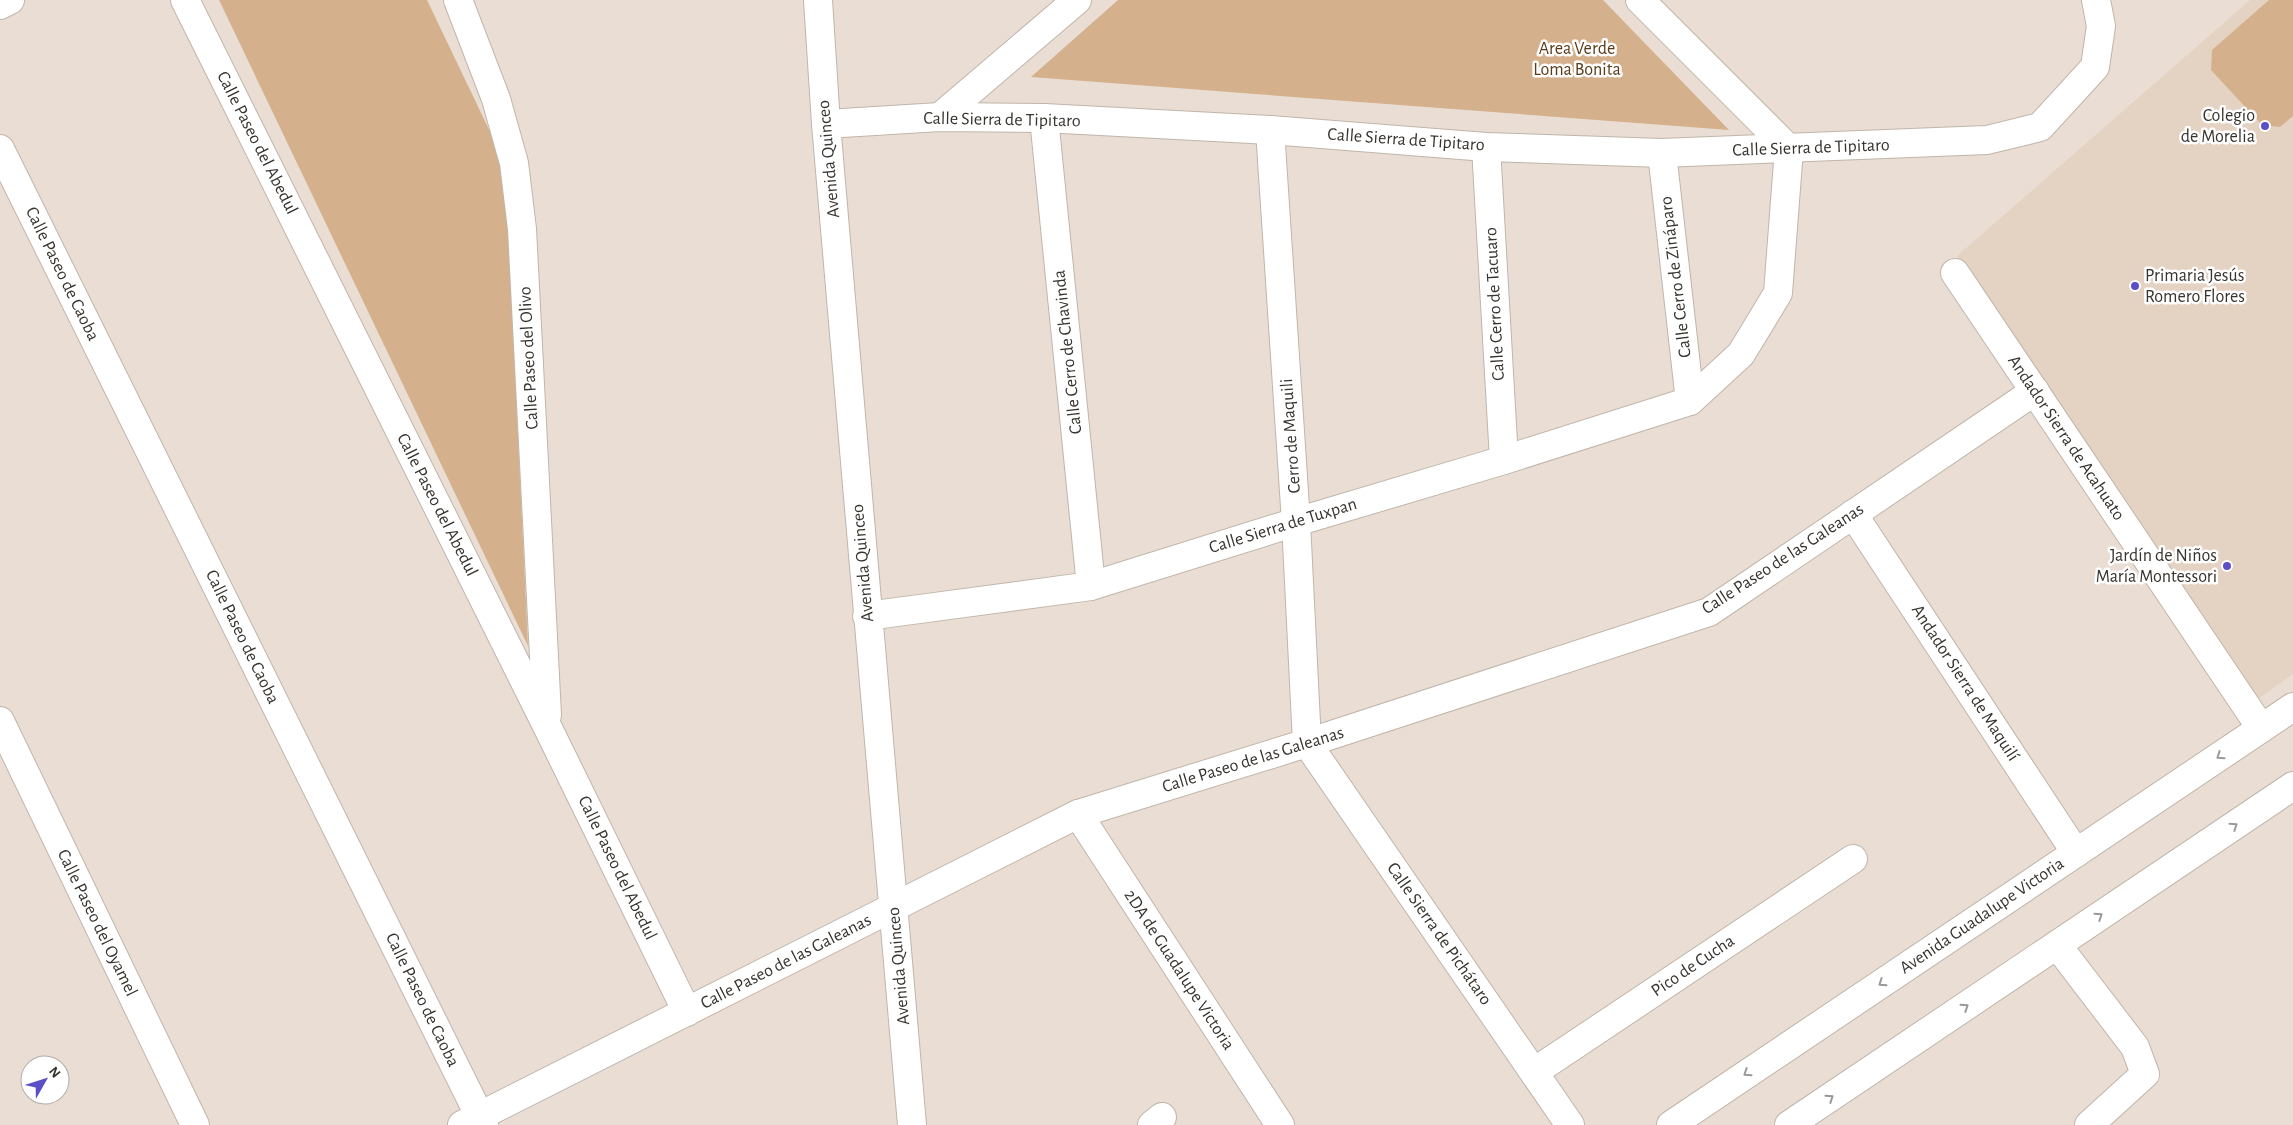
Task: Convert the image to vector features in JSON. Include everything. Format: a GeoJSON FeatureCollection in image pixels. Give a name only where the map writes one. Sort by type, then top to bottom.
{"type":"FeatureCollection","features":[{"type":"Feature","properties":{"kind":"street"},"geometry":{"type":"LineString","coordinates":[[0,5],[10,0]]}},
{"type":"Feature","properties":{"kind":"street","name":"Calle Paseo del Abedul"},"geometry":{"type":"LineString","coordinates":[[185,0],[547,726],[687,1012]]}},
{"type":"Feature","properties":{"kind":"street","name":"Calle Paseo del Olivo"},"geometry":{"type":"LineString","coordinates":[[458,0],[496,99],[514,163],[522,229],[547,726]]}},
{"type":"Feature","properties":{"kind":"street","name":"Avenida Quinceo"},"geometry":{"type":"LineString","coordinates":[[818,0],[826,124],[867,616],[912,1125]]}},
{"type":"Feature","properties":{"kind":"street"},"geometry":{"type":"LineString","coordinates":[[940,117],[1077,0]]}},
{"type":"Feature","properties":{"kind":"street"},"geometry":{"type":"LineString","coordinates":[[1640,0],[1789,149],[1778,293],[1742,354],[1690,401]]}},
{"type":"Feature","properties":{"kind":"street","name":"Calle Sierra de Tipitaro"},"geometry":{"type":"LineString","coordinates":[[826,124],[940,117],[1044,118],[1270,130],[1486,147],[1662,153],[1987,140],[2040,127],[2095,67],[2101,26],[2096,0]]}},
{"type":"Feature","properties":{"kind":"street","name":"Calle Cerro de Chavinda"},"geometry":{"type":"LineString","coordinates":[[1044,118],[1091,586]]}},
{"type":"Feature","properties":{"kind":"street","name":"Cerro de Maquili"},"geometry":{"type":"LineString","coordinates":[[1270,130],[1296,522],[1307,743]]}},
{"type":"Feature","properties":{"kind":"street","name":"Calle Cerro de Tacuaro"},"geometry":{"type":"LineString","coordinates":[[1486,147],[1504,460]]}},
{"type":"Feature","properties":{"kind":"street","name":"Calle Paseo de Caoba"},"geometry":{"type":"LineString","coordinates":[[0,149],[475,1122]]}},
{"type":"Feature","properties":{"kind":"street","name":"Calle Cerro de Zináparo"},"geometry":{"type":"LineString","coordinates":[[1662,153],[1690,401]]}},
{"type":"Feature","properties":{"kind":"street","name":"Andador Sierra de Acahuato"},"geometry":{"type":"LineString","coordinates":[[1955,273],[2261,728]]}},
{"type":"Feature","properties":{"kind":"street","name":"Calle Paseo de las Galeanas"},"geometry":{"type":"LineString","coordinates":[[475,1122],[687,1012],[1078,814],[1307,743],[1709,612],[2035,391]]}},
{"type":"Feature","properties":{"kind":"street","name":"Calle Sierra de Tuxpan"},"geometry":{"type":"LineString","coordinates":[[867,616],[1091,586],[1690,401]]}},
{"type":"Feature","properties":{"kind":"street","name":"Andador Sierra de Maquilí"},"geometry":{"type":"LineString","coordinates":[[1854,514],[2076,853]]}},
{"type":"Feature","properties":{"kind":"street","name":"Avenida Guadalupe Victoria"},"geometry":{"type":"LineString","coordinates":[[1671,1125],[2293,707]]}},
{"type":"Feature","properties":{"kind":"street","name":"Calle Paseo del Oyamel"},"geometry":{"type":"LineString","coordinates":[[0,721],[195,1125]]}},
{"type":"Feature","properties":{"kind":"street","name":"Calle Sierra de Pichátaro"},"geometry":{"type":"LineString","coordinates":[[1307,743],[1570,1125]]}},
{"type":"Feature","properties":{"kind":"street"},"geometry":{"type":"LineString","coordinates":[[1789,1125],[2293,786]]}},
{"type":"Feature","properties":{"kind":"street","name":"2DA de Guadalupe Victoria"},"geometry":{"type":"LineString","coordinates":[[1078,814],[1280,1125]]}},
{"type":"Feature","properties":{"kind":"street","name":"Pico de Cucha"},"geometry":{"type":"LineString","coordinates":[[1534,1072],[1853,860]]}},
{"type":"Feature","properties":{"kind":"street"},"geometry":{"type":"LineString","coordinates":[[2057,945],[2135,1047],[2145,1074],[2089,1125]]}},
{"type":"Feature","properties":{"kind":"shaded area"},"geometry":{"type":"Polygon","coordinates":[[[2250,0],[2293,0],[2293,674],[2252,703],[1957,256],[2250,0]]]}},
{"type":"Feature","properties":{"kind":"green space"},"geometry":{"type":"Polygon","coordinates":[[[219,0],[427,0],[505,163],[528,646],[219,0]]]}},
{"type":"Feature","properties":{"kind":"green space","name":"Area Verde Loma Bonita"},"geometry":{"type":"Polygon","coordinates":[[[1118,0],[1603,0],[1729,130],[1031,77],[1118,0]]]}},
{"type":"Feature","properties":{"kind":"green space","name":"Colegio de Morelia"},"geometry":{"type":"Polygon","coordinates":[[[2269,0],[2293,0],[2293,116],[2280,127],[2262,125],[2211,70],[2212,50],[2269,0]]]}},
{"type":"Feature","properties":{"kind":"place","name":"Colegio de Morelia"},"geometry":{"type":"Point","coordinates":[2265,126]}},
{"type":"Feature","properties":{"kind":"place","name":"Primaria Jesús Romero Flores"},"geometry":{"type":"Point","coordinates":[2135,286]}},
{"type":"Feature","properties":{"kind":"place","name":"Jardín de Niños María Montessori"},"geometry":{"type":"Point","coordinates":[2227,566]}}]}
